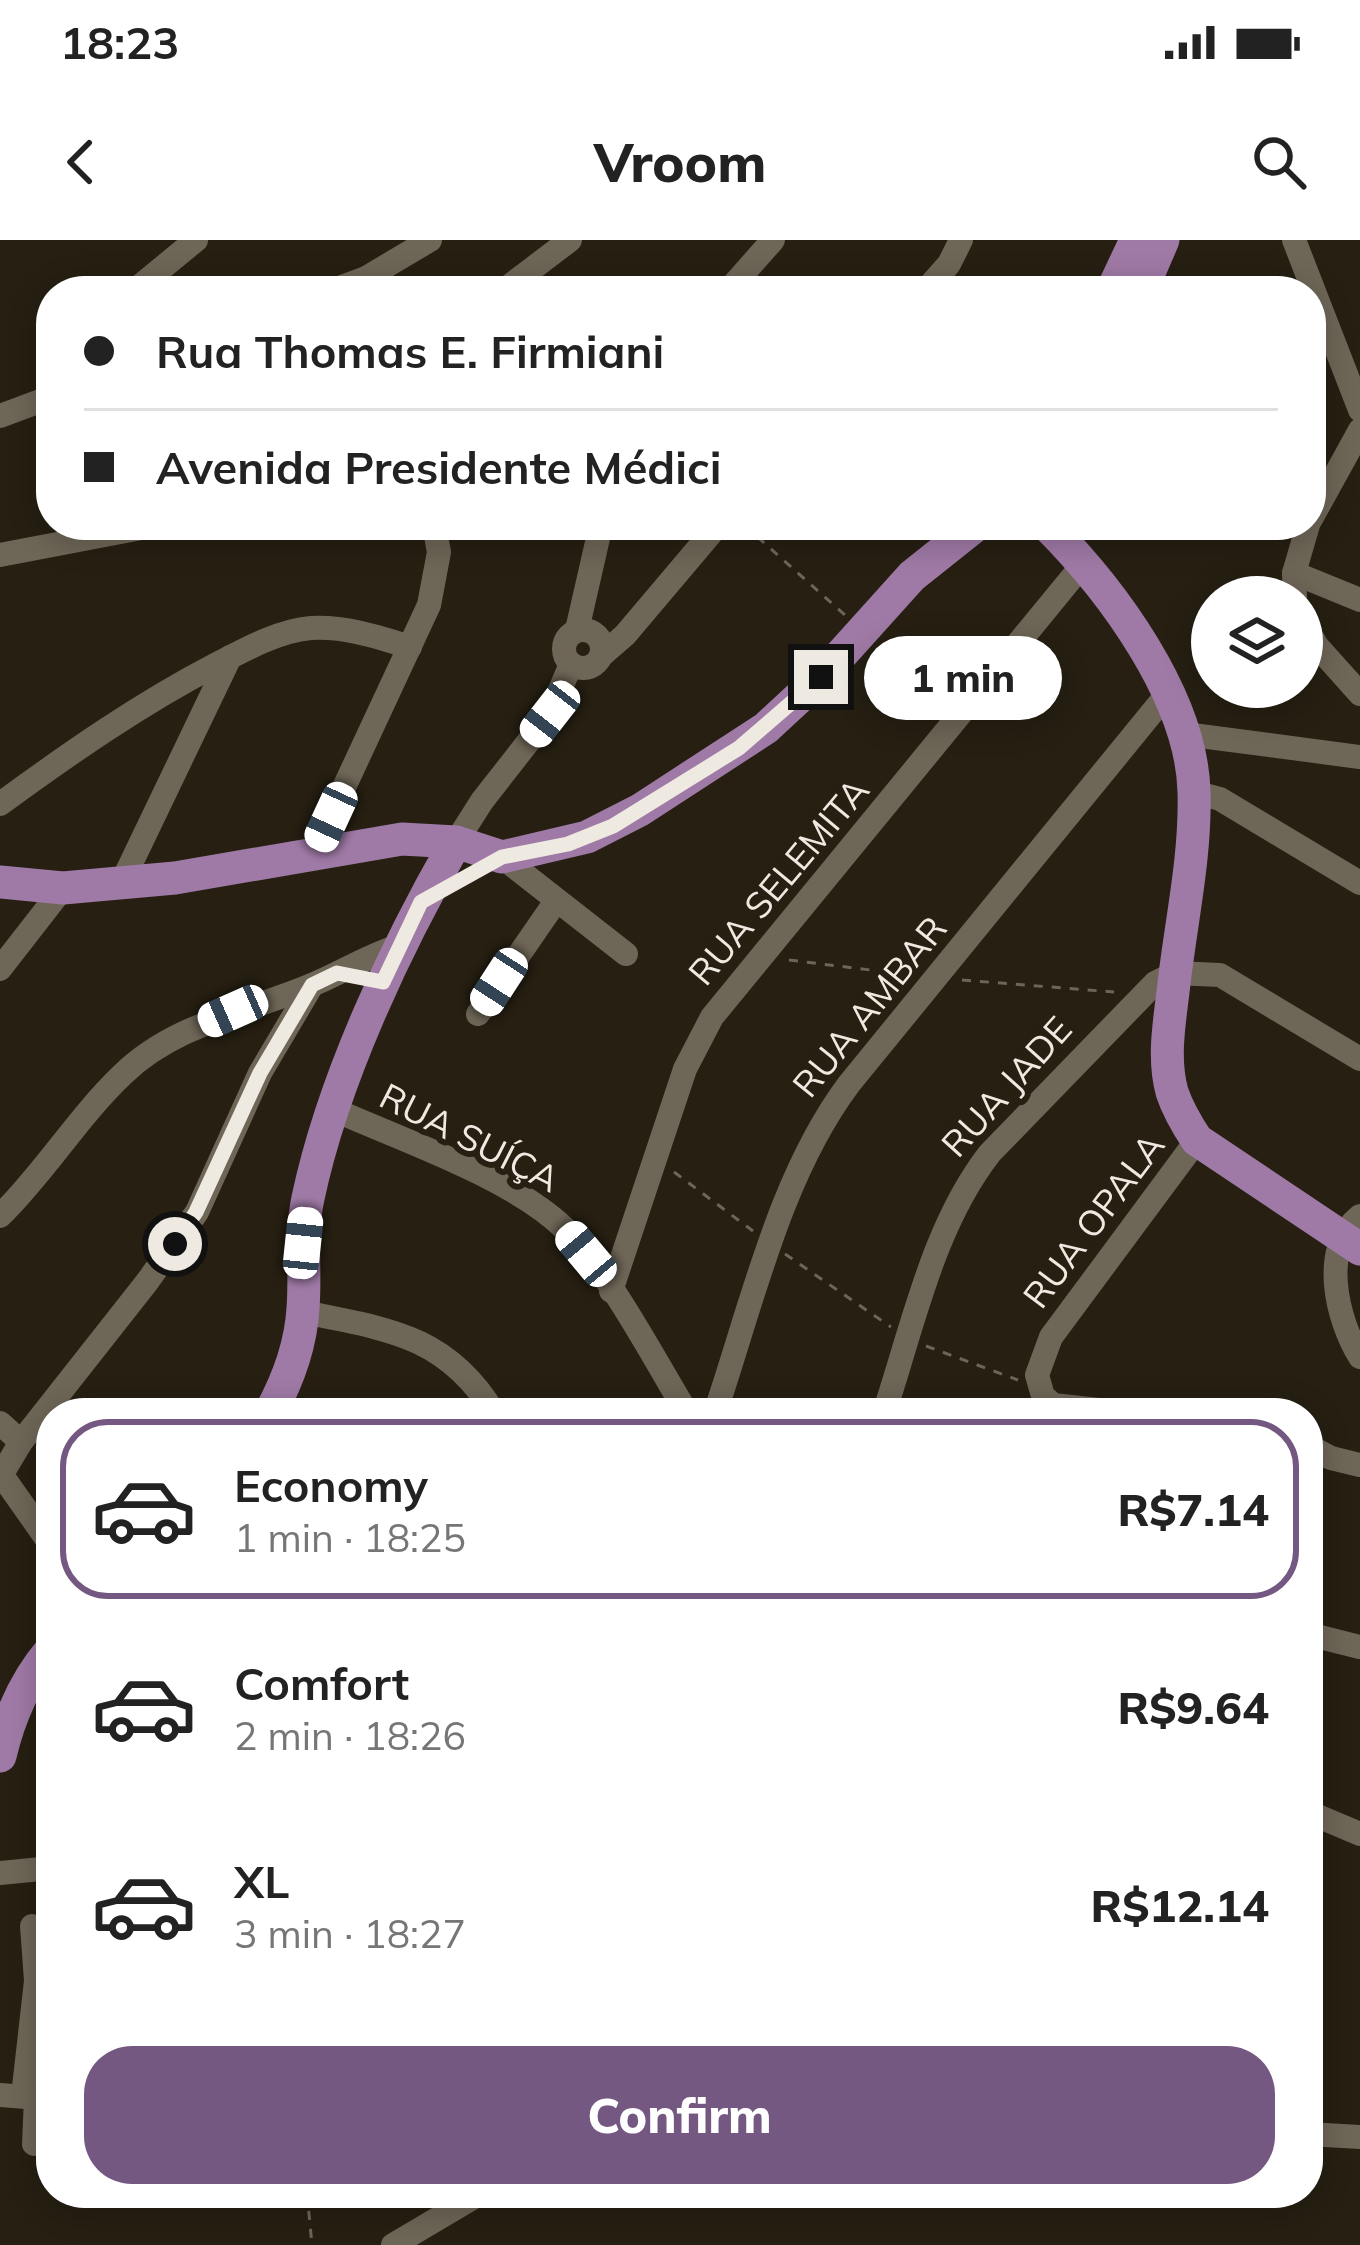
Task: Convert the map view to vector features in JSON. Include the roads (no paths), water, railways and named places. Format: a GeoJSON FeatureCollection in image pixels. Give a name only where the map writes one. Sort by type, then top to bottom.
{"type":"FeatureCollection","features":[{"type":"Feature","properties":{"kind":"main road"},"geometry":{"type":"LineString","coordinates":[[1119,276],[1136,240]]}},
{"type":"Feature","properties":{"kind":"main road"},"geometry":{"type":"LineString","coordinates":[[1147,276],[1162,240]]}},
{"type":"Feature","properties":{"kind":"main road"},"geometry":{"type":"LineString","coordinates":[[0,882],[63,888],[222,873],[402,839],[456,842],[555,827],[608,810],[743,731],[789,696],[931,540]]}},
{"type":"Feature","properties":{"kind":"main road"},"geometry":{"type":"LineString","coordinates":[[421,902],[502,857],[568,844],[613,826],[739,748],[821,677],[912,576],[957,540]]}},
{"type":"Feature","properties":{"kind":"main road"},"geometry":{"type":"LineString","coordinates":[[1062,540],[1084,563],[1168,693],[1185,734],[1195,792],[1168,1070],[1180,1114],[1197,1141],[1354,1234]]}},
{"type":"Feature","properties":{"kind":"main road"},"geometry":{"type":"LineString","coordinates":[[456,842],[502,857]]}},
{"type":"Feature","properties":{"kind":"main road"},"geometry":{"type":"LineString","coordinates":[[277,1398],[293,1360],[304,1312],[307,1203],[335,1110],[399,946],[456,842]]}},
{"type":"Feature","properties":{"kind":"main road"},"geometry":{"type":"LineString","coordinates":[[2,1737],[36,1672]]}},
{"type":"Feature","properties":{"kind":"street"},"geometry":{"type":"LineString","coordinates":[[152,276],[196,240]]}},
{"type":"Feature","properties":{"kind":"street"},"geometry":{"type":"LineString","coordinates":[[369,276],[430,240]]}},
{"type":"Feature","properties":{"kind":"street"},"geometry":{"type":"LineString","coordinates":[[522,276],[569,240]]}},
{"type":"Feature","properties":{"kind":"street"},"geometry":{"type":"LineString","coordinates":[[741,276],[773,240]]}},
{"type":"Feature","properties":{"kind":"street"},"geometry":{"type":"LineString","coordinates":[[946,252],[961,240]]}},
{"type":"Feature","properties":{"kind":"street"},"geometry":{"type":"LineString","coordinates":[[1294,240],[1308,276]]}},
{"type":"Feature","properties":{"kind":"street"},"geometry":{"type":"LineString","coordinates":[[1326,322],[1360,410]]}},
{"type":"Feature","properties":{"kind":"street"},"geometry":{"type":"LineString","coordinates":[[0,416],[36,403]]}},
{"type":"Feature","properties":{"kind":"street"},"geometry":{"type":"LineString","coordinates":[[1326,493],[1360,430]]}},
{"type":"Feature","properties":{"kind":"street"},"geometry":{"type":"LineString","coordinates":[[0,555],[78,540]]}},
{"type":"Feature","properties":{"kind":"street"},"geometry":{"type":"LineString","coordinates":[[313,854],[410,647],[436,580],[437,540]]}},
{"type":"Feature","properties":{"kind":"street"},"geometry":{"type":"LineString","coordinates":[[456,842],[550,714],[587,650],[599,540]]}},
{"type":"Feature","properties":{"kind":"street"},"geometry":{"type":"LineString","coordinates":[[587,650],[640,614],[705,540]]}},
{"type":"Feature","properties":{"kind":"street"},"geometry":{"type":"LineString","coordinates":[[1297,576],[1306,540]]}},
{"type":"Feature","properties":{"kind":"street","name":"RUA SELEMITA"},"geometry":{"type":"LineString","coordinates":[[611,1291],[690,1056],[712,1017],[1084,563]]}},
{"type":"Feature","properties":{"kind":"street"},"geometry":{"type":"LineString","coordinates":[[1323,591],[1360,600]]}},
{"type":"Feature","properties":{"kind":"street"},"geometry":{"type":"LineString","coordinates":[[0,804],[91,738],[230,657],[283,634],[338,628],[410,647]]}},
{"type":"Feature","properties":{"kind":"street"},"geometry":{"type":"LineString","coordinates":[[1323,653],[1360,694]]}},
{"type":"Feature","properties":{"kind":"street"},"geometry":{"type":"LineString","coordinates":[[122,883],[230,657]]}},
{"type":"Feature","properties":{"kind":"street","name":"RUA AMBAR"},"geometry":{"type":"LineString","coordinates":[[720,1398],[811,1142],[849,1084],[1168,693]]}},
{"type":"Feature","properties":{"kind":"street"},"geometry":{"type":"LineString","coordinates":[[1185,734],[1360,757]]}},
{"type":"Feature","properties":{"kind":"street"},"geometry":{"type":"LineString","coordinates":[[1195,792],[1220,799],[1360,884]]}},
{"type":"Feature","properties":{"kind":"street"},"geometry":{"type":"LineString","coordinates":[[502,857],[626,955]]}},
{"type":"Feature","properties":{"kind":"street"},"geometry":{"type":"LineString","coordinates":[[0,968],[63,888]]}},
{"type":"Feature","properties":{"kind":"street"},"geometry":{"type":"LineString","coordinates":[[478,1014],[556,901]]}},
{"type":"Feature","properties":{"kind":"street"},"geometry":{"type":"LineString","coordinates":[[0,1216],[126,1070],[166,1042],[399,946]]}},
{"type":"Feature","properties":{"kind":"street"},"geometry":{"type":"LineString","coordinates":[[337,973],[383,982]]}},
{"type":"Feature","properties":{"kind":"street"},"geometry":{"type":"LineString","coordinates":[[1175,974],[1220,976],[1360,1059]]}},
{"type":"Feature","properties":{"kind":"street","name":"RUA JADE"},"geometry":{"type":"LineString","coordinates":[[889,1398],[949,1219],[966,1184],[1140,994],[1175,974]]}},
{"type":"Feature","properties":{"kind":"street"},"geometry":{"type":"LineString","coordinates":[[56,1398],[196,1212],[260,1073],[312,985]]}},
{"type":"Feature","properties":{"kind":"street","name":"RUA SUÍÇA"},"geometry":{"type":"LineString","coordinates":[[335,1110],[523,1197],[567,1231],[678,1398]]}},
{"type":"Feature","properties":{"kind":"street","name":"RUA OPALA"},"geometry":{"type":"LineString","coordinates":[[1045,1398],[1039,1389],[1038,1366],[1051,1337],[1197,1141]]}},
{"type":"Feature","properties":{"kind":"street"},"geometry":{"type":"LineString","coordinates":[[1354,1234],[1337,1300],[1347,1336],[1360,1357]]}},
{"type":"Feature","properties":{"kind":"street"},"geometry":{"type":"LineString","coordinates":[[304,1312],[418,1341],[456,1362],[485,1398]]}},
{"type":"Feature","properties":{"kind":"street"},"geometry":{"type":"LineString","coordinates":[[0,1423],[21,1442]]}},
{"type":"Feature","properties":{"kind":"street"},"geometry":{"type":"LineString","coordinates":[[36,1423],[1,1476],[36,1524]]}},
{"type":"Feature","properties":{"kind":"street"},"geometry":{"type":"LineString","coordinates":[[1323,1459],[1360,1465]]}},
{"type":"Feature","properties":{"kind":"street"},"geometry":{"type":"LineString","coordinates":[[1323,1638],[1360,1647]]}},
{"type":"Feature","properties":{"kind":"street"},"geometry":{"type":"LineString","coordinates":[[1323,1818],[1360,1834]]}},
{"type":"Feature","properties":{"kind":"street"},"geometry":{"type":"LineString","coordinates":[[0,1873],[36,1869]]}},
{"type":"Feature","properties":{"kind":"street"},"geometry":{"type":"LineString","coordinates":[[32,1926],[36,1981],[28,2097],[34,2144]]}},
{"type":"Feature","properties":{"kind":"street"},"geometry":{"type":"LineString","coordinates":[[1323,2135],[1360,2137]]}},
{"type":"Feature","properties":{"kind":"street"},"geometry":{"type":"LineString","coordinates":[[393,2245],[456,2208]]}}]}
